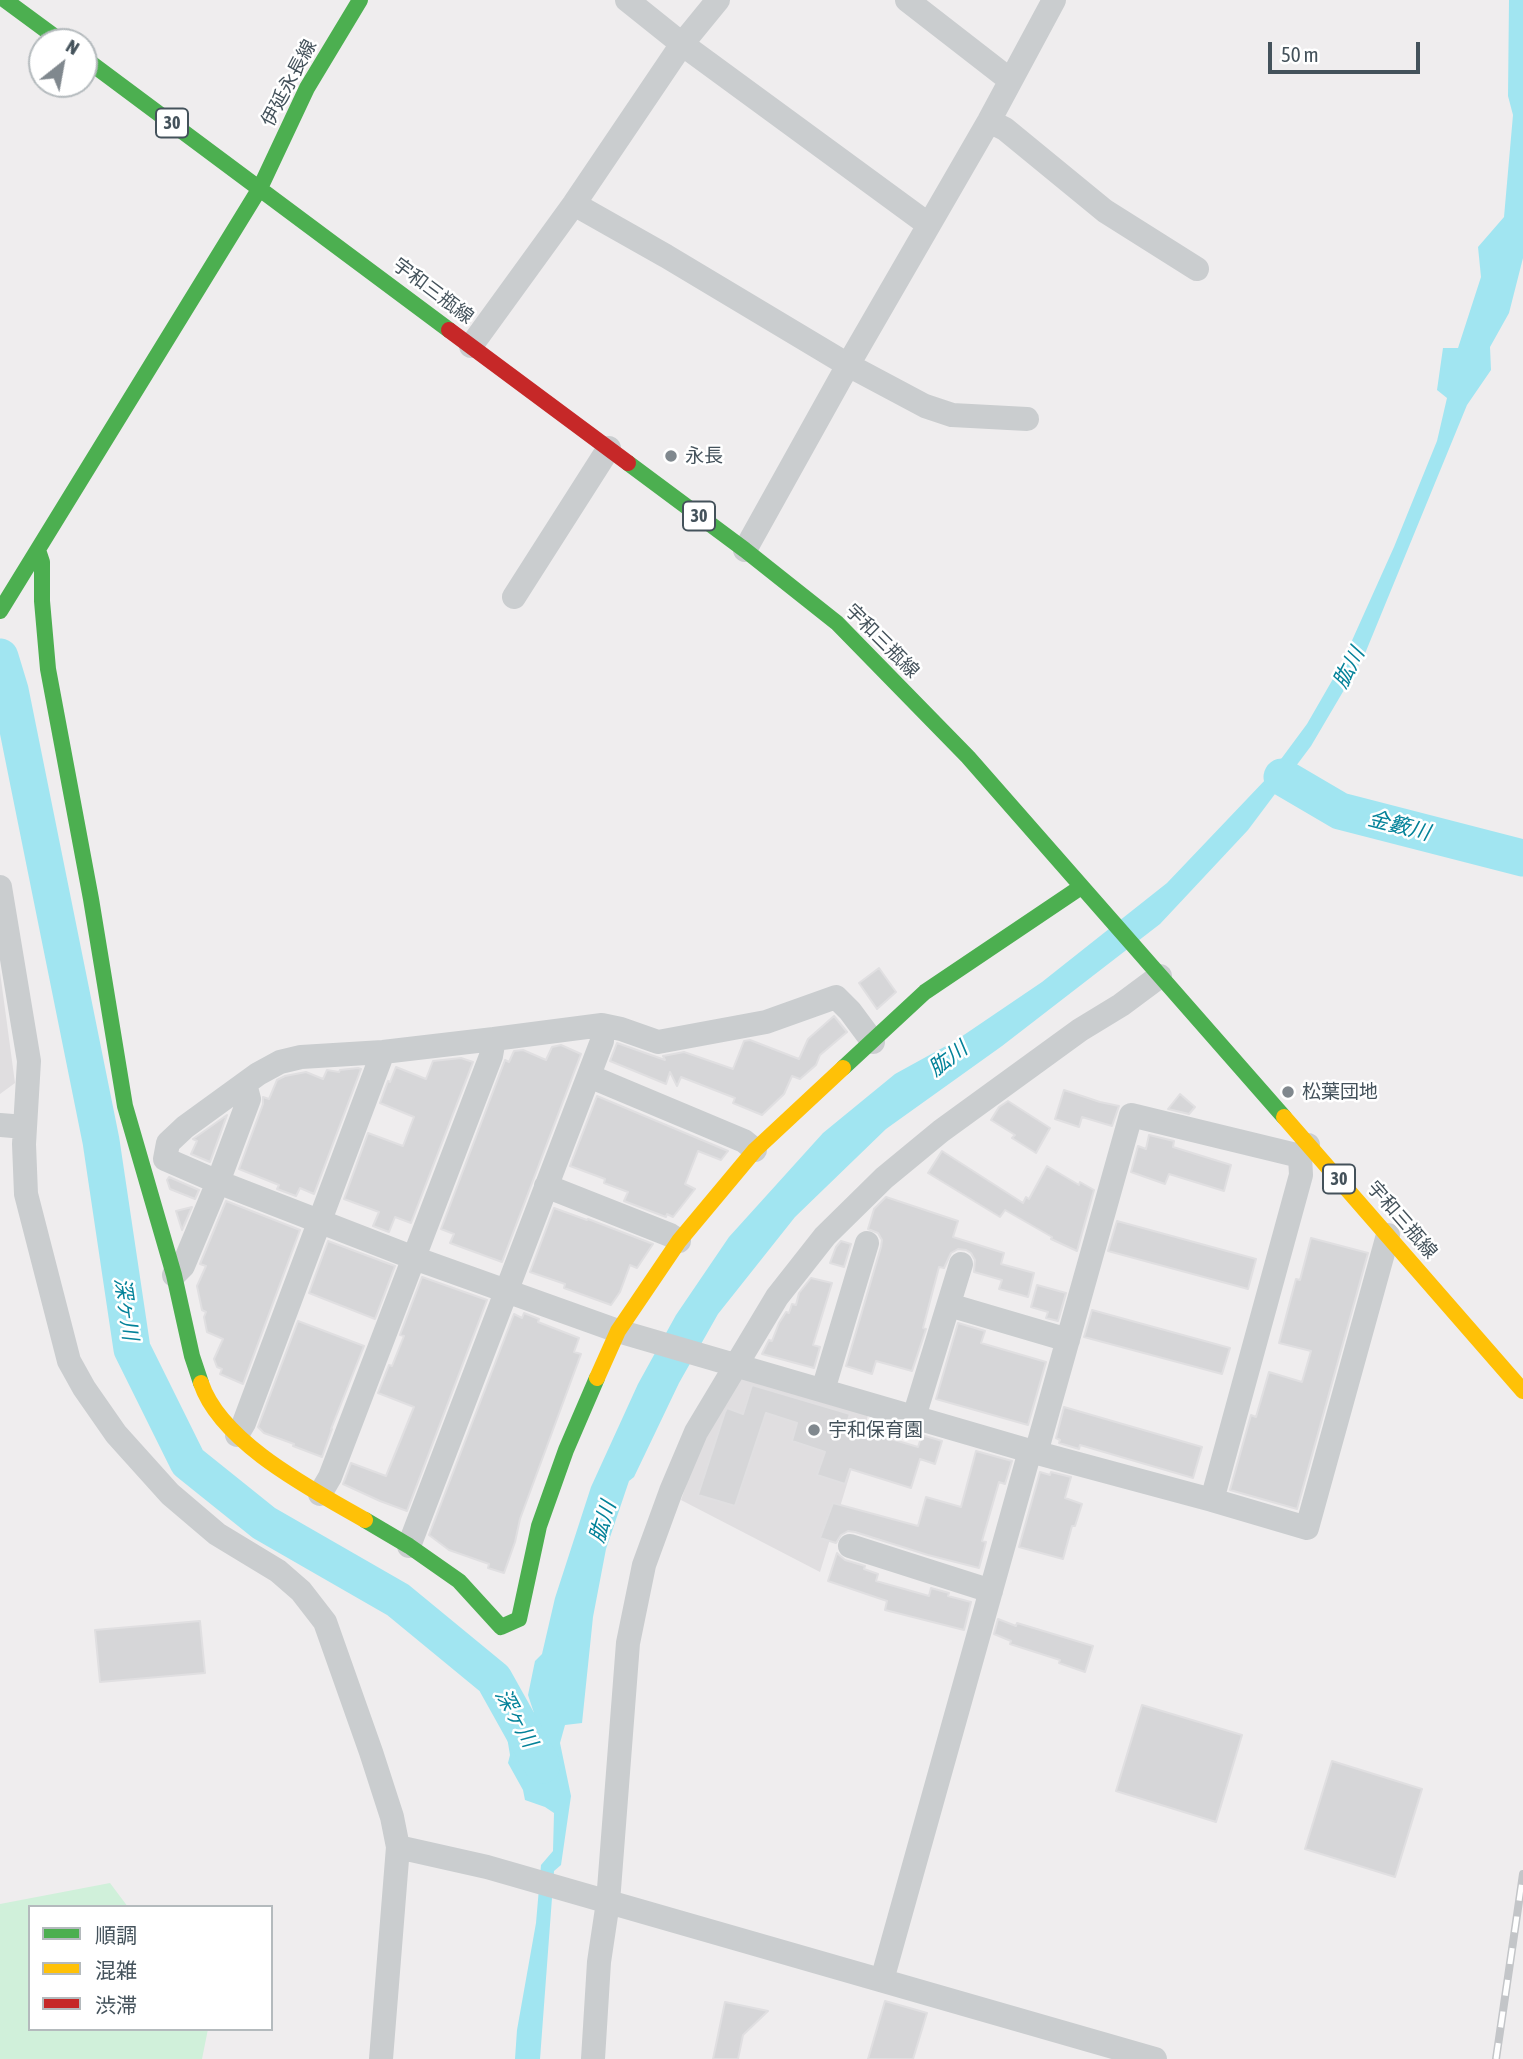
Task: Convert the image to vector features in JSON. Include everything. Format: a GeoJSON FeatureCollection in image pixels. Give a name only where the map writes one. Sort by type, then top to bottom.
{"type":"FeatureCollection","features":[{"type":"Feature","properties":{"kind":"street"},"geometry":{"type":"LineString","coordinates":[[5,0],[43,28]]}},
{"type":"Feature","properties":{"kind":"street","name":"伊延永長線"},"geometry":{"type":"LineString","coordinates":[[0,611],[260,188],[307,88],[360,0]]}},
{"type":"Feature","properties":{"kind":"street"},"geometry":{"type":"LineString","coordinates":[[627,0],[682,44],[929,225]]}},
{"type":"Feature","properties":{"kind":"street"},"geometry":{"type":"LineString","coordinates":[[471,346],[574,205],[682,44],[718,0]]}},
{"type":"Feature","properties":{"kind":"street"},"geometry":{"type":"LineString","coordinates":[[906,0],[1010,80]]}},
{"type":"Feature","properties":{"kind":"street"},"geometry":{"type":"LineString","coordinates":[[745,550],[989,121],[1054,0]]}},
{"type":"Feature","properties":{"kind":"street","name":"宇和三瓶線"},"geometry":{"type":"LineString","coordinates":[[98,68],[745,550],[837,623],[968,757],[1156,972],[1304,1150],[1388,1235],[1523,1391]]}},
{"type":"Feature","properties":{"kind":"street"},"geometry":{"type":"LineString","coordinates":[[989,121],[1005,129],[1105,211],[1197,269]]}},
{"type":"Feature","properties":{"kind":"street"},"geometry":{"type":"LineString","coordinates":[[574,205],[666,256],[848,365],[925,406],[952,415],[1027,419]]}},
{"type":"Feature","properties":{"kind":"street"},"geometry":{"type":"LineString","coordinates":[[514,597],[608,448]]}},
{"type":"Feature","properties":{"kind":"street"},"geometry":{"type":"LineString","coordinates":[[38,550],[54,710],[125,1106],[174,1275],[192,1356],[206,1398],[237,1435],[259,1455],[410,1546],[459,1581],[501,1627],[519,1619],[539,1526],[566,1450],[618,1331],[679,1241],[755,1150],[925,992],[1086,892]]}},
{"type":"Feature","properties":{"kind":"street"},"geometry":{"type":"LineString","coordinates":[[0,887],[29,1062],[24,1144],[26,1194],[69,1361],[116,1434],[170,1494],[217,1534],[278,1571],[300,1591],[324,1622],[371,1752],[398,1847],[381,2059]]}},
{"type":"Feature","properties":{"kind":"street"},"geometry":{"type":"LineString","coordinates":[[593,2059],[602,1901],[628,1643],[644,1565],[696,1432],[732,1363],[777,1297],[825,1236],[884,1178],[941,1131],[1080,1030],[1121,1005],[1156,972]]}},
{"type":"Feature","properties":{"kind":"street"},"geometry":{"type":"LineString","coordinates":[[147,1182],[165,1159],[168,1143],[185,1127],[280,1062],[301,1057],[383,1052],[602,1025],[658,1042],[766,1022],[836,997],[873,1042]]}},
{"type":"Feature","properties":{"kind":"street"},"geometry":{"type":"LineString","coordinates":[[410,1546],[602,1041],[602,1025]]}},
{"type":"Feature","properties":{"kind":"street"},"geometry":{"type":"LineString","coordinates":[[320,1494],[330,1478],[491,1056],[494,1039]]}},
{"type":"Feature","properties":{"kind":"street"},"geometry":{"type":"LineString","coordinates":[[237,1435],[244,1423],[383,1052]]}},
{"type":"Feature","properties":{"kind":"street"},"geometry":{"type":"LineString","coordinates":[[589,1076],[744,1141],[755,1150]]}},
{"type":"Feature","properties":{"kind":"street"},"geometry":{"type":"LineString","coordinates":[[174,1275],[183,1266],[249,1100],[245,1084]]}},
{"type":"Feature","properties":{"kind":"street"},"geometry":{"type":"LineString","coordinates":[[882,1980],[991,1591],[1068,1340],[1131,1115],[1304,1150],[1301,1175],[1212,1500]]}},
{"type":"Feature","properties":{"kind":"street"},"geometry":{"type":"LineString","coordinates":[[0,1125],[25,1127]]}},
{"type":"Feature","properties":{"kind":"street"},"geometry":{"type":"LineString","coordinates":[[165,1159],[414,1258],[618,1331],[1033,1452],[1307,1528],[1388,1235]]}},
{"type":"Feature","properties":{"kind":"street"},"geometry":{"type":"LineString","coordinates":[[547,1185],[679,1241]]}},
{"type":"Feature","properties":{"kind":"street"},"geometry":{"type":"LineString","coordinates":[[823,1390],[867,1243]]}},
{"type":"Feature","properties":{"kind":"street"},"geometry":{"type":"LineString","coordinates":[[914,1417],[961,1264]]}},
{"type":"Feature","properties":{"kind":"street"},"geometry":{"type":"LineString","coordinates":[[949,1305],[1068,1340]]}},
{"type":"Feature","properties":{"kind":"street"},"geometry":{"type":"LineString","coordinates":[[850,1546],[991,1591]]}},
{"type":"Feature","properties":{"kind":"street"},"geometry":{"type":"LineString","coordinates":[[398,1847],[487,1867],[1152,2059]]}},
{"type":"Feature","properties":{"kind":"shaded area"},"geometry":{"type":"Polygon","coordinates":[[[0,972],[15,1083],[0,1094],[0,972]]]}},
{"type":"Feature","properties":{"kind":"shaded area"},"geometry":{"type":"Polygon","coordinates":[[[742,1372],[870,1409],[820,1572],[681,1500],[703,1437],[742,1372]]]}},
{"type":"Feature","properties":{"kind":"green space"},"geometry":{"type":"Polygon","coordinates":[[[110,1883],[126,1905],[28,1905],[28,2031],[208,2031],[202,2059],[0,2059],[0,1904],[110,1883]]]}},
{"type":"Feature","properties":{"kind":"water","name":"肱川"},"geometry":{"type":"Polygon","coordinates":[[[1509,0],[1523,0],[1523,258],[1509,313],[1490,347],[1491,370],[1467,405],[1364,656],[1311,746],[1248,830],[1160,924],[1002,1046],[886,1129],[795,1217],[718,1314],[679,1383],[634,1477],[629,1481],[606,1549],[593,1617],[582,1723],[565,1725],[560,1743],[571,1796],[561,1865],[554,1871],[540,2059],[515,2059],[517,2030],[536,1923],[541,1865],[553,1851],[554,1813],[525,1800],[523,1790],[508,1763],[510,1755],[507,1737],[526,1706],[534,1713],[528,1695],[535,1661],[542,1654],[555,1598],[591,1487],[638,1384],[676,1315],[729,1237],[823,1133],[895,1074],[955,1041],[1042,982],[1167,883],[1267,778],[1307,724],[1341,665],[1394,547],[1437,441],[1447,398],[1437,390],[1443,348],[1458,348],[1481,277],[1478,247],[1504,217],[1513,115],[1508,96],[1509,0]]]}},
{"type":"Feature","properties":{"kind":"building"},"geometry":{"type":"Polygon","coordinates":[[[879,968],[896,992],[877,1009],[859,983],[879,968]]]}},
{"type":"Feature","properties":{"kind":"building"},"geometry":{"type":"Polygon","coordinates":[[[834,1016],[847,1032],[820,1055],[816,1065],[800,1079],[792,1076],[784,1094],[762,1115],[733,1103],[735,1098],[681,1077],[677,1086],[670,1072],[666,1084],[610,1061],[617,1043],[665,1060],[663,1056],[684,1052],[733,1069],[744,1041],[750,1040],[799,1059],[808,1039],[834,1016]]]}},
{"type":"Feature","properties":{"kind":"building"},"geometry":{"type":"Polygon","coordinates":[[[561,1045],[581,1054],[502,1262],[450,1243],[454,1234],[441,1229],[505,1060],[509,1062],[514,1051],[523,1050],[546,1060],[552,1047],[561,1045]]]}},
{"type":"Feature","properties":{"kind":"building"},"geometry":{"type":"Polygon","coordinates":[[[461,1058],[473,1062],[411,1223],[395,1217],[389,1232],[373,1226],[379,1212],[344,1199],[368,1133],[403,1146],[414,1117],[380,1103],[388,1081],[390,1082],[396,1067],[426,1079],[433,1061],[461,1058]]]}},
{"type":"Feature","properties":{"kind":"building"},"geometry":{"type":"Polygon","coordinates":[[[361,1069],[314,1194],[300,1188],[296,1196],[277,1189],[279,1185],[239,1169],[263,1104],[263,1097],[269,1099],[277,1080],[306,1072],[323,1079],[327,1070],[339,1072],[361,1069]]]}},
{"type":"Feature","properties":{"kind":"building"},"geometry":{"type":"Polygon","coordinates":[[[1064,1090],[1119,1106],[1112,1126],[1082,1117],[1079,1127],[1055,1119],[1064,1090]]]}},
{"type":"Feature","properties":{"kind":"building"},"geometry":{"type":"Polygon","coordinates":[[[1180,1094],[1195,1107],[1189,1114],[1168,1109],[1180,1094]]]}},
{"type":"Feature","properties":{"kind":"building"},"geometry":{"type":"Polygon","coordinates":[[[597,1096],[728,1151],[721,1160],[698,1151],[685,1184],[695,1189],[673,1217],[667,1214],[666,1217],[624,1201],[628,1192],[604,1183],[605,1179],[570,1166],[597,1096]]]}},
{"type":"Feature","properties":{"kind":"building"},"geometry":{"type":"Polygon","coordinates":[[[1008,1101],[1050,1128],[1036,1153],[991,1120],[999,1107],[1008,1101]]]}},
{"type":"Feature","properties":{"kind":"building"},"geometry":{"type":"Polygon","coordinates":[[[227,1115],[210,1162],[191,1154],[197,1141],[193,1139],[227,1115]]]}},
{"type":"Feature","properties":{"kind":"building"},"geometry":{"type":"Polygon","coordinates":[[[1149,1135],[1174,1141],[1173,1147],[1231,1165],[1224,1191],[1169,1174],[1165,1184],[1131,1172],[1138,1146],[1146,1149],[1149,1135]]]}},
{"type":"Feature","properties":{"kind":"building"},"geometry":{"type":"Polygon","coordinates":[[[942,1151],[1023,1203],[1026,1197],[1029,1199],[1047,1166],[1079,1185],[1080,1182],[1094,1190],[1077,1251],[1051,1239],[1052,1237],[1005,1210],[1000,1217],[928,1173],[942,1151]]]}},
{"type":"Feature","properties":{"kind":"building"},"geometry":{"type":"Polygon","coordinates":[[[169,1177],[199,1190],[195,1199],[170,1189],[167,1180],[169,1177]]]}},
{"type":"Feature","properties":{"kind":"building"},"geometry":{"type":"Polygon","coordinates":[[[886,1197],[958,1221],[953,1237],[1004,1253],[1001,1264],[1034,1273],[1028,1297],[999,1289],[1002,1280],[974,1272],[975,1260],[966,1250],[958,1249],[951,1253],[944,1268],[939,1267],[923,1328],[926,1329],[912,1371],[876,1361],[872,1374],[846,1366],[881,1247],[882,1240],[878,1233],[868,1229],[874,1209],[886,1197]]]}},
{"type":"Feature","properties":{"kind":"building"},"geometry":{"type":"Polygon","coordinates":[[[226,1201],[300,1230],[243,1384],[220,1374],[222,1369],[217,1367],[214,1359],[223,1339],[207,1332],[204,1317],[206,1312],[202,1310],[197,1286],[206,1266],[200,1264],[226,1201]]]}},
{"type":"Feature","properties":{"kind":"building"},"geometry":{"type":"Polygon","coordinates":[[[192,1207],[182,1230],[176,1211],[192,1207]]]}},
{"type":"Feature","properties":{"kind":"building"},"geometry":{"type":"Polygon","coordinates":[[[554,1208],[653,1244],[637,1268],[630,1265],[620,1292],[611,1305],[530,1272],[554,1208]]]}},
{"type":"Feature","properties":{"kind":"building"},"geometry":{"type":"Polygon","coordinates":[[[1117,1221],[1256,1259],[1248,1289],[1108,1251],[1117,1221]]]}},
{"type":"Feature","properties":{"kind":"building"},"geometry":{"type":"Polygon","coordinates":[[[1311,1238],[1368,1253],[1297,1509],[1230,1490],[1251,1415],[1256,1417],[1269,1372],[1302,1382],[1311,1351],[1279,1343],[1296,1279],[1300,1280],[1311,1238]]]}},
{"type":"Feature","properties":{"kind":"building"},"geometry":{"type":"Polygon","coordinates":[[[328,1241],[395,1266],[375,1319],[309,1293],[328,1241]]]}},
{"type":"Feature","properties":{"kind":"building"},"geometry":{"type":"Polygon","coordinates":[[[841,1241],[851,1244],[844,1267],[830,1263],[841,1241]]]}},
{"type":"Feature","properties":{"kind":"building"},"geometry":{"type":"Polygon","coordinates":[[[422,1277],[487,1300],[407,1511],[343,1484],[351,1463],[386,1476],[414,1407],[378,1393],[404,1336],[400,1335],[422,1277]]]}},
{"type":"Feature","properties":{"kind":"building"},"geometry":{"type":"Polygon","coordinates":[[[811,1278],[832,1283],[813,1345],[820,1347],[814,1368],[762,1354],[769,1340],[772,1341],[786,1312],[789,1313],[792,1304],[796,1305],[799,1293],[811,1278]]]}},
{"type":"Feature","properties":{"kind":"building"},"geometry":{"type":"Polygon","coordinates":[[[1037,1285],[1066,1293],[1058,1321],[1046,1318],[1048,1312],[1031,1307],[1037,1285]]]}},
{"type":"Feature","properties":{"kind":"building"},"geometry":{"type":"Polygon","coordinates":[[[1092,1310],[1230,1348],[1222,1374],[1084,1337],[1092,1310]]]}},
{"type":"Feature","properties":{"kind":"building"},"geometry":{"type":"Polygon","coordinates":[[[524,1313],[539,1319],[538,1322],[579,1338],[574,1352],[581,1354],[520,1519],[504,1573],[488,1568],[489,1564],[449,1550],[429,1535],[514,1314],[522,1318],[524,1313]]]}},
{"type":"Feature","properties":{"kind":"building"},"geometry":{"type":"Polygon","coordinates":[[[298,1321],[364,1346],[322,1457],[264,1433],[258,1427],[298,1321]]]}},
{"type":"Feature","properties":{"kind":"building"},"geometry":{"type":"Polygon","coordinates":[[[958,1323],[985,1331],[981,1343],[1046,1362],[1028,1425],[936,1399],[958,1323]]]}},
{"type":"Feature","properties":{"kind":"building"},"geometry":{"type":"Polygon","coordinates":[[[752,1385],[850,1414],[847,1423],[862,1428],[861,1430],[918,1447],[922,1435],[942,1441],[935,1464],[920,1459],[911,1488],[850,1469],[845,1484],[817,1475],[825,1452],[792,1441],[797,1423],[766,1413],[735,1506],[698,1495],[725,1412],[727,1408],[743,1414],[752,1385]]]}},
{"type":"Feature","properties":{"kind":"building"},"geometry":{"type":"Polygon","coordinates":[[[1064,1407],[1202,1447],[1193,1478],[1080,1445],[1079,1449],[1059,1443],[1060,1440],[1056,1438],[1064,1407]]]}},
{"type":"Feature","properties":{"kind":"building"},"geometry":{"type":"Polygon","coordinates":[[[976,1451],[1012,1461],[1005,1484],[999,1482],[982,1541],[986,1542],[979,1568],[855,1532],[848,1531],[841,1535],[836,1543],[820,1538],[833,1503],[918,1526],[926,1497],[961,1507],[976,1451]]]}},
{"type":"Feature","properties":{"kind":"building"},"geometry":{"type":"Polygon","coordinates":[[[1040,1472],[1071,1477],[1065,1498],[1082,1504],[1075,1526],[1072,1526],[1063,1559],[1019,1547],[1040,1472]]]}},
{"type":"Feature","properties":{"kind":"building"},"geometry":{"type":"Polygon","coordinates":[[[837,1553],[845,1560],[865,1566],[864,1569],[878,1574],[876,1581],[929,1596],[931,1588],[971,1602],[964,1630],[885,1610],[887,1601],[828,1581],[837,1553]]]}},
{"type":"Feature","properties":{"kind":"building"},"geometry":{"type":"Polygon","coordinates":[[[998,1619],[1093,1646],[1085,1672],[1059,1663],[1060,1660],[1010,1644],[1011,1641],[994,1634],[998,1619]]]}},
{"type":"Feature","properties":{"kind":"building"},"geometry":{"type":"Polygon","coordinates":[[[200,1621],[205,1673],[100,1682],[95,1630],[200,1621]]]}},
{"type":"Feature","properties":{"kind":"building"},"geometry":{"type":"Polygon","coordinates":[[[1142,1705],[1242,1735],[1216,1822],[1116,1791],[1142,1705]]]}},
{"type":"Feature","properties":{"kind":"building"},"geometry":{"type":"Polygon","coordinates":[[[1332,1761],[1422,1789],[1395,1877],[1305,1849],[1332,1761]]]}},
{"type":"Feature","properties":{"kind":"building"},"geometry":{"type":"Polygon","coordinates":[[[885,2001],[927,2013],[913,2059],[868,2059],[885,2001]]]}},
{"type":"Feature","properties":{"kind":"building"},"geometry":{"type":"Polygon","coordinates":[[[725,2002],[768,2011],[743,2035],[738,2059],[713,2059],[725,2002]]]}},
{"type":"Feature","properties":{"kind":"waterway","name":"深ヶ川"},"geometry":{"type":"LineString","coordinates":[[0,657],[10,690],[101,1141],[132,1349],[188,1462],[264,1523],[398,1600],[494,1679],[542,1765]]}},
{"type":"Feature","properties":{"kind":"waterway","name":"金籔川"},"geometry":{"type":"LineString","coordinates":[[1282,777],[1340,811],[1523,858]]}},
{"type":"Feature","properties":{"kind":"railway"},"geometry":{"type":"LineString","coordinates":[[1496,2059],[1523,1874]]}},
{"type":"Feature","properties":{"kind":"traffic: fast"},"geometry":{"type":"LineString","coordinates":[[5,0],[43,28]]}},
{"type":"Feature","properties":{"kind":"traffic: fast"},"geometry":{"type":"LineString","coordinates":[[0,611],[260,188],[307,88],[360,0]]}},
{"type":"Feature","properties":{"kind":"traffic: fast"},"geometry":{"type":"LineString","coordinates":[[98,68],[449,330]]}},
{"type":"Feature","properties":{"kind":"traffic: fast"},"geometry":{"type":"LineString","coordinates":[[628,463],[837,623],[968,757],[1284,1117]]}},
{"type":"Feature","properties":{"kind":"traffic: fast"},"geometry":{"type":"LineString","coordinates":[[38,550],[42,562],[42,601],[48,669],[91,899],[125,1106],[174,1275],[192,1356],[201,1383]]}},
{"type":"Feature","properties":{"kind":"traffic: fast"},"geometry":{"type":"LineString","coordinates":[[843,1068],[925,992],[1081,887]]}},
{"type":"Feature","properties":{"kind":"traffic: fast"},"geometry":{"type":"LineString","coordinates":[[365,1520],[409,1546],[459,1581],[501,1627],[519,1619],[539,1526],[566,1450],[597,1378]]}},
{"type":"Feature","properties":{"kind":"traffic: slow"},"geometry":{"type":"LineString","coordinates":[[597,1378],[618,1331],[679,1241],[755,1150],[843,1068]]}},
{"type":"Feature","properties":{"kind":"traffic: slow"},"geometry":{"type":"LineString","coordinates":[[1284,1117],[1523,1391]]}},
{"type":"Feature","properties":{"kind":"traffic: slow"},"geometry":{"type":"LineString","coordinates":[[201,1383],[212,1405],[228,1426],[248,1445],[271,1463],[365,1520]]}},
{"type":"Feature","properties":{"kind":"traffic: jam"},"geometry":{"type":"LineString","coordinates":[[449,330],[628,463]]}},
{"type":"Feature","properties":{"kind":"place","name":"永長"},"geometry":{"type":"Point","coordinates":[671,456]}},
{"type":"Feature","properties":{"kind":"place","name":"松葉団地"},"geometry":{"type":"Point","coordinates":[1288,1092]}},
{"type":"Feature","properties":{"kind":"place","name":"宇和保育園"},"geometry":{"type":"Point","coordinates":[814,1430]}}]}
